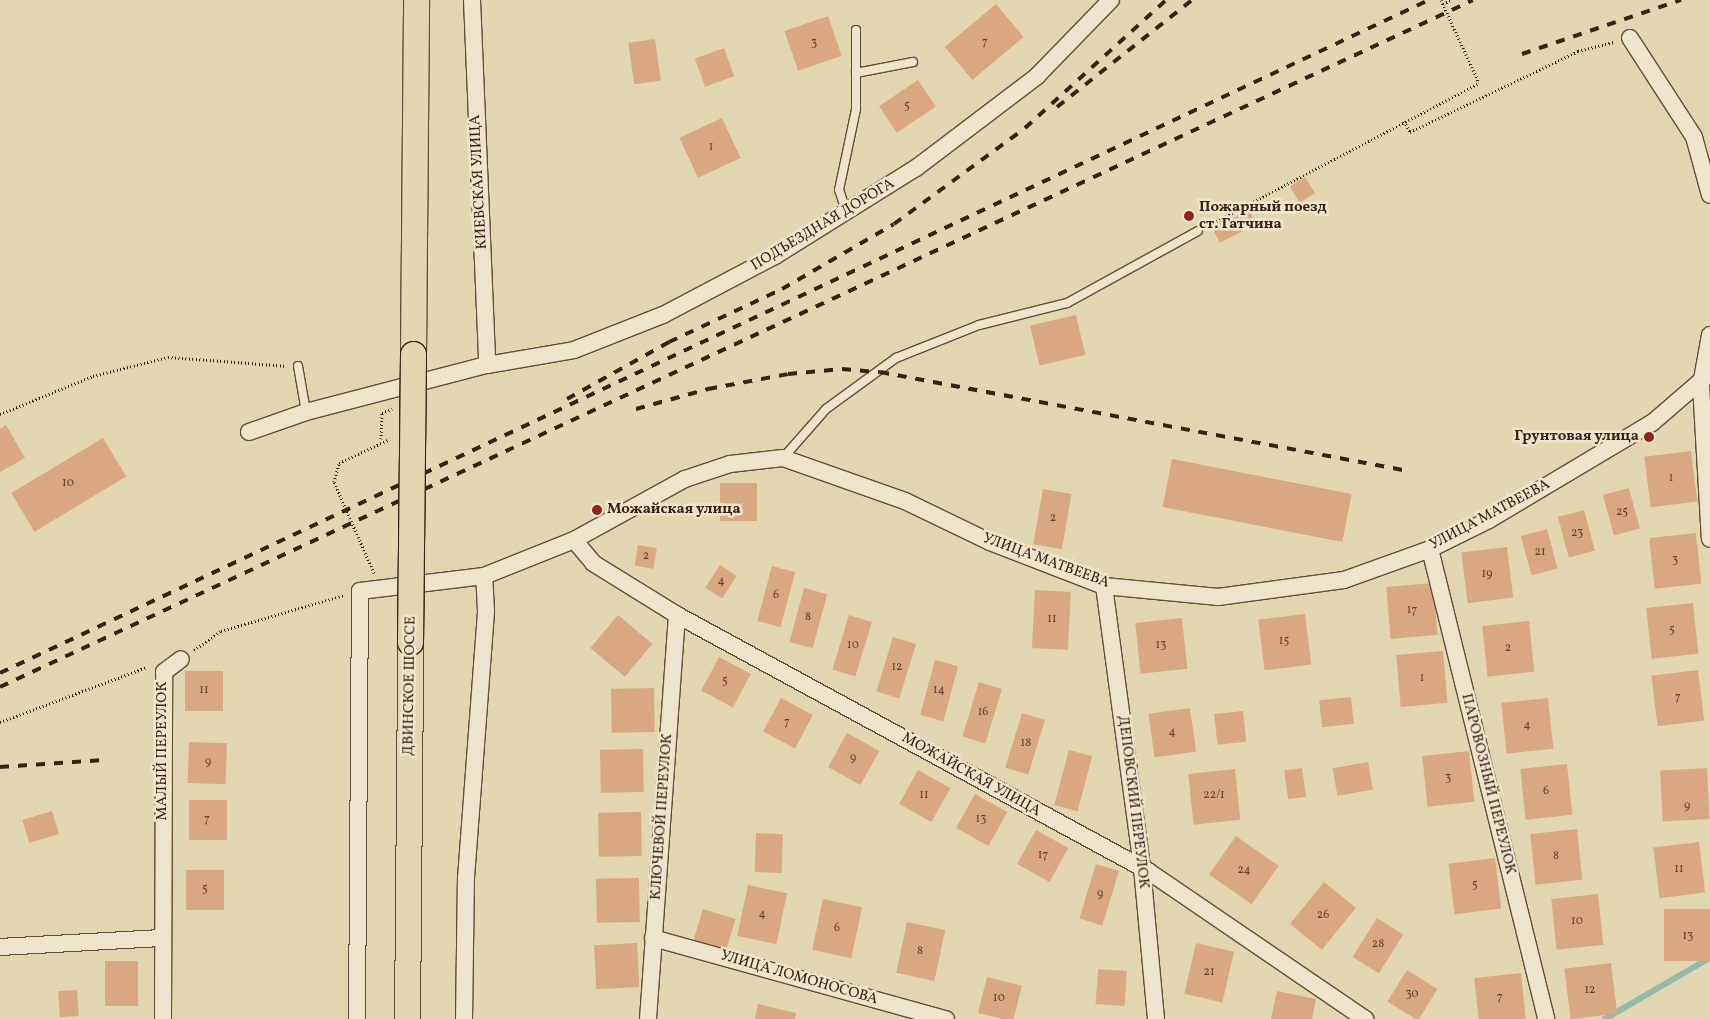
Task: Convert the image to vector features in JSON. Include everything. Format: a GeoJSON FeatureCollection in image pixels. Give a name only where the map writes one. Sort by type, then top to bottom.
{"type":"FeatureCollection","features":[{"type":"Feature","properties":{"kind":"main road","name":"ДВИНСКОЕ ШОССЕ"},"geometry":{"type":"LineString","coordinates":[[407,1019],[416,0]]}},
{"type":"Feature","properties":{"kind":"street","name":"КИЕВСКАЯ УЛИЦА"},"geometry":{"type":"LineString","coordinates":[[472,0],[487,365]]}},
{"type":"Feature","properties":{"kind":"street","name":"ПОДЪЕЗДНАЯ ДОРОГА"},"geometry":{"type":"LineString","coordinates":[[248,432],[306,412],[487,365],[574,350],[663,316],[846,211],[984,119],[1037,76],[1111,0]]}},
{"type":"Feature","properties":{"kind":"street"},"geometry":{"type":"LineString","coordinates":[[1630,38],[1694,137],[1710,195]]}},
{"type":"Feature","properties":{"kind":"street"},"geometry":{"type":"LineString","coordinates":[[1710,335],[1706,379],[1710,539]]}},
{"type":"Feature","properties":{"kind":"street","name":"УЛИЦА МАТВЕЕВА"},"geometry":{"type":"LineString","coordinates":[[484,576],[574,540],[685,479],[730,464],[783,458],[905,502],[990,542],[1104,586],[1218,597],[1344,580],[1430,549],[1489,520],[1652,424],[1706,379]]}},
{"type":"Feature","properties":{"kind":"street","name":"МОЖАЙСКАЯ УЛИЦА"},"geometry":{"type":"LineString","coordinates":[[574,540],[593,563],[677,615],[1142,868],[1365,1019]]}},
{"type":"Feature","properties":{"kind":"street","name":"ПАРОВОЗНЫЙ ПЕРЕУЛОК"},"geometry":{"type":"LineString","coordinates":[[1430,549],[1546,1019]]}},
{"type":"Feature","properties":{"kind":"street"},"geometry":{"type":"LineString","coordinates":[[357,1019],[360,591],[484,576],[486,611],[466,878],[464,1019]]}},
{"type":"Feature","properties":{"kind":"street","name":"ДЕПОВСКИЙ ПЕРЕУЛОК"},"geometry":{"type":"LineString","coordinates":[[1104,586],[1142,868],[1156,1019]]}},
{"type":"Feature","properties":{"kind":"street","name":"КЛЮЧЕВОЙ ПЕРЕУЛОК"},"geometry":{"type":"LineString","coordinates":[[648,1019],[677,615]]}},
{"type":"Feature","properties":{"kind":"street","name":"МАЛЫЙ ПЕРЕУЛОК"},"geometry":{"type":"LineString","coordinates":[[163,1019],[164,672],[181,659]]}},
{"type":"Feature","properties":{"kind":"street"},"geometry":{"type":"LineString","coordinates":[[0,947],[163,938]]}},
{"type":"Feature","properties":{"kind":"street","name":"УЛИЦА ЛОМОНОСОВА"},"geometry":{"type":"LineString","coordinates":[[653,938],[946,1019]]}},
{"type":"Feature","properties":{"kind":"lane"},"geometry":{"type":"LineString","coordinates":[[846,211],[839,190],[856,109],[856,30]]}},
{"type":"Feature","properties":{"kind":"lane"},"geometry":{"type":"LineString","coordinates":[[856,73],[914,62]]}},
{"type":"Feature","properties":{"kind":"lane"},"geometry":{"type":"LineString","coordinates":[[783,458],[826,409],[896,358],[979,324],[1067,303],[1198,230]]}},
{"type":"Feature","properties":{"kind":"lane"},"geometry":{"type":"LineString","coordinates":[[298,366],[306,412]]}},
{"type":"Feature","properties":{"kind":"path"},"geometry":{"type":"LineString","coordinates":[[1198,230],[1479,83],[1442,2],[1451,0]]}},
{"type":"Feature","properties":{"kind":"path"},"geometry":{"type":"LineString","coordinates":[[1404,121],[1410,132],[1578,51],[1630,38]]}},
{"type":"Feature","properties":{"kind":"path"},"geometry":{"type":"LineString","coordinates":[[0,414],[93,376],[168,357],[298,366]]}},
{"type":"Feature","properties":{"kind":"path"},"geometry":{"type":"LineString","coordinates":[[384,573],[375,574],[334,482],[339,463],[390,439]]}},
{"type":"Feature","properties":{"kind":"path"},"geometry":{"type":"LineString","coordinates":[[0,722],[163,661],[181,659],[221,632],[360,591]]}},
{"type":"Feature","properties":{"kind":"building"},"geometry":{"type":"Polygon","coordinates":[[[996,4],[1024,37],[972,80],[945,47],[996,4]]]}},
{"type":"Feature","properties":{"kind":"building"},"geometry":{"type":"Polygon","coordinates":[[[828,16],[842,56],[798,71],[785,31],[828,16]]]}},
{"type":"Feature","properties":{"kind":"building"},"geometry":{"type":"Polygon","coordinates":[[[655,39],[661,81],[634,84],[628,43],[655,39]]]}},
{"type":"Feature","properties":{"kind":"building"},"geometry":{"type":"Polygon","coordinates":[[[724,48],[734,76],[705,87],[695,59],[724,48]]]}},
{"type":"Feature","properties":{"kind":"building"},"geometry":{"type":"Polygon","coordinates":[[[918,80],[936,107],[897,133],[879,106],[918,80]]]}},
{"type":"Feature","properties":{"kind":"building"},"geometry":{"type":"Polygon","coordinates":[[[722,118],[741,158],[698,178],[679,138],[722,118]]]}},
{"type":"Feature","properties":{"kind":"building"},"geometry":{"type":"Polygon","coordinates":[[[1305,177],[1315,193],[1300,203],[1290,187],[1305,177]]]}},
{"type":"Feature","properties":{"kind":"building"},"geometry":{"type":"Polygon","coordinates":[[[1249,210],[1256,224],[1220,243],[1212,229],[1249,210]]]}},
{"type":"Feature","properties":{"kind":"building"},"geometry":{"type":"Polygon","coordinates":[[[1076,315],[1085,355],[1039,366],[1030,326],[1076,315]]]}},
{"type":"Feature","properties":{"kind":"building"},"geometry":{"type":"Polygon","coordinates":[[[6,425],[25,458],[0,472],[0,429],[6,425]]]}},
{"type":"Feature","properties":{"kind":"building"},"geometry":{"type":"Polygon","coordinates":[[[103,438],[126,477],[34,532],[11,493],[103,438]]]}},
{"type":"Feature","properties":{"kind":"building"},"geometry":{"type":"Polygon","coordinates":[[[1691,451],[1697,502],[1651,507],[1644,457],[1691,451]]]}},
{"type":"Feature","properties":{"kind":"building"},"geometry":{"type":"Polygon","coordinates":[[[1172,459],[1352,494],[1342,542],[1163,507],[1172,459]]]}},
{"type":"Feature","properties":{"kind":"building"},"geometry":{"type":"Polygon","coordinates":[[[720,483],[757,483],[757,521],[720,521],[720,483]]]}},
{"type":"Feature","properties":{"kind":"building"},"geometry":{"type":"Polygon","coordinates":[[[1629,488],[1640,529],[1614,536],[1603,495],[1629,488]]]}},
{"type":"Feature","properties":{"kind":"building"},"geometry":{"type":"Polygon","coordinates":[[[1043,489],[1072,494],[1062,549],[1033,544],[1043,489]]]}},
{"type":"Feature","properties":{"kind":"building"},"geometry":{"type":"Polygon","coordinates":[[[1584,510],[1595,551],[1569,558],[1558,517],[1584,510]]]}},
{"type":"Feature","properties":{"kind":"building"},"geometry":{"type":"Polygon","coordinates":[[[1547,529],[1558,569],[1532,576],[1521,536],[1547,529]]]}},
{"type":"Feature","properties":{"kind":"building"},"geometry":{"type":"Polygon","coordinates":[[[1696,533],[1701,584],[1655,589],[1649,538],[1696,533]]]}},
{"type":"Feature","properties":{"kind":"building"},"geometry":{"type":"Polygon","coordinates":[[[638,545],[657,548],[653,569],[635,566],[638,545]]]}},
{"type":"Feature","properties":{"kind":"building"},"geometry":{"type":"Polygon","coordinates":[[[1507,547],[1513,598],[1468,603],[1461,553],[1507,547]]]}},
{"type":"Feature","properties":{"kind":"building"},"geometry":{"type":"Polygon","coordinates":[[[720,565],[737,576],[722,599],[705,588],[720,565]]]}},
{"type":"Feature","properties":{"kind":"building"},"geometry":{"type":"Polygon","coordinates":[[[772,566],[795,572],[780,627],[757,621],[772,566]]]}},
{"type":"Feature","properties":{"kind":"building"},"geometry":{"type":"Polygon","coordinates":[[[1433,583],[1438,635],[1391,639],[1386,587],[1433,583]]]}},
{"type":"Feature","properties":{"kind":"building"},"geometry":{"type":"Polygon","coordinates":[[[804,588],[827,594],[813,648],[790,642],[804,588]]]}},
{"type":"Feature","properties":{"kind":"building"},"geometry":{"type":"Polygon","coordinates":[[[1035,590],[1071,592],[1068,650],[1032,648],[1035,590]]]}},
{"type":"Feature","properties":{"kind":"building"},"geometry":{"type":"Polygon","coordinates":[[[1693,603],[1698,654],[1652,659],[1646,608],[1693,603]]]}},
{"type":"Feature","properties":{"kind":"building"},"geometry":{"type":"Polygon","coordinates":[[[1305,614],[1311,665],[1265,670],[1258,620],[1305,614]]]}},
{"type":"Feature","properties":{"kind":"building"},"geometry":{"type":"Polygon","coordinates":[[[618,615],[652,644],[625,677],[590,648],[618,615]]]}},
{"type":"Feature","properties":{"kind":"building"},"geometry":{"type":"Polygon","coordinates":[[[849,615],[872,622],[855,677],[832,670],[849,615]]]}},
{"type":"Feature","properties":{"kind":"building"},"geometry":{"type":"Polygon","coordinates":[[[1182,618],[1187,669],[1141,674],[1135,623],[1182,618]]]}},
{"type":"Feature","properties":{"kind":"building"},"geometry":{"type":"Polygon","coordinates":[[[1529,621],[1534,672],[1488,677],[1482,626],[1529,621]]]}},
{"type":"Feature","properties":{"kind":"building"},"geometry":{"type":"Polygon","coordinates":[[[893,637],[916,644],[899,699],[876,692],[893,637]]]}},
{"type":"Feature","properties":{"kind":"building"},"geometry":{"type":"Polygon","coordinates":[[[1443,651],[1448,703],[1401,707],[1396,655],[1443,651]]]}},
{"type":"Feature","properties":{"kind":"building"},"geometry":{"type":"Polygon","coordinates":[[[719,657],[751,674],[733,707],[701,691],[719,657]]]}},
{"type":"Feature","properties":{"kind":"building"},"geometry":{"type":"Polygon","coordinates":[[[935,660],[958,666],[943,721],[920,715],[935,660]]]}},
{"type":"Feature","properties":{"kind":"building"},"geometry":{"type":"Polygon","coordinates":[[[1698,670],[1704,721],[1658,726],[1651,676],[1698,670]]]}},
{"type":"Feature","properties":{"kind":"building"},"geometry":{"type":"Polygon","coordinates":[[[185,671],[223,671],[223,711],[185,711],[185,671]]]}},
{"type":"Feature","properties":{"kind":"building"},"geometry":{"type":"Polygon","coordinates":[[[979,682],[1002,689],[985,744],[962,737],[979,682]]]}},
{"type":"Feature","properties":{"kind":"building"},"geometry":{"type":"Polygon","coordinates":[[[654,688],[655,732],[612,733],[611,689],[654,688]]]}},
{"type":"Feature","properties":{"kind":"building"},"geometry":{"type":"Polygon","coordinates":[[[1351,697],[1354,724],[1322,727],[1319,700],[1351,697]]]}},
{"type":"Feature","properties":{"kind":"building"},"geometry":{"type":"Polygon","coordinates":[[[781,698],[813,715],[795,748],[763,732],[781,698]]]}},
{"type":"Feature","properties":{"kind":"building"},"geometry":{"type":"Polygon","coordinates":[[[1548,698],[1553,749],[1507,754],[1501,703],[1548,698]]]}},
{"type":"Feature","properties":{"kind":"building"},"geometry":{"type":"Polygon","coordinates":[[[1190,708],[1196,752],[1155,757],[1148,714],[1190,708]]]}},
{"type":"Feature","properties":{"kind":"building"},"geometry":{"type":"Polygon","coordinates":[[[1243,711],[1246,742],[1217,745],[1214,714],[1243,711]]]}},
{"type":"Feature","properties":{"kind":"building"},"geometry":{"type":"Polygon","coordinates":[[[1022,713],[1045,720],[1028,775],[1005,768],[1022,713]]]}},
{"type":"Feature","properties":{"kind":"building"},"geometry":{"type":"Polygon","coordinates":[[[847,733],[879,751],[860,785],[828,767],[847,733]]]}},
{"type":"Feature","properties":{"kind":"building"},"geometry":{"type":"Polygon","coordinates":[[[189,742],[227,743],[226,784],[188,783],[189,742]]]}},
{"type":"Feature","properties":{"kind":"building"},"geometry":{"type":"Polygon","coordinates":[[[643,749],[644,792],[601,793],[600,750],[643,749]]]}},
{"type":"Feature","properties":{"kind":"building"},"geometry":{"type":"Polygon","coordinates":[[[1069,750],[1092,756],[1077,811],[1054,805],[1069,750]]]}},
{"type":"Feature","properties":{"kind":"building"},"geometry":{"type":"Polygon","coordinates":[[[1469,751],[1474,802],[1428,807],[1422,756],[1469,751]]]}},
{"type":"Feature","properties":{"kind":"building"},"geometry":{"type":"Polygon","coordinates":[[[1368,762],[1373,790],[1337,796],[1333,768],[1368,762]]]}},
{"type":"Feature","properties":{"kind":"building"},"geometry":{"type":"Polygon","coordinates":[[[1567,764],[1572,815],[1526,820],[1520,769],[1567,764]]]}},
{"type":"Feature","properties":{"kind":"building"},"geometry":{"type":"Polygon","coordinates":[[[1302,768],[1306,797],[1288,799],[1284,771],[1302,768]]]}},
{"type":"Feature","properties":{"kind":"building"},"geometry":{"type":"Polygon","coordinates":[[[1707,768],[1710,819],[1663,821],[1660,770],[1707,768]]]}},
{"type":"Feature","properties":{"kind":"building"},"geometry":{"type":"Polygon","coordinates":[[[1235,769],[1240,820],[1194,825],[1188,774],[1235,769]]]}},
{"type":"Feature","properties":{"kind":"building"},"geometry":{"type":"Polygon","coordinates":[[[918,770],[950,788],[931,822],[899,804],[918,770]]]}},
{"type":"Feature","properties":{"kind":"building"},"geometry":{"type":"Polygon","coordinates":[[[975,794],[1007,812],[988,846],[956,828],[975,794]]]}},
{"type":"Feature","properties":{"kind":"building"},"geometry":{"type":"Polygon","coordinates":[[[189,800],[227,800],[227,840],[189,840],[189,800]]]}},
{"type":"Feature","properties":{"kind":"building"},"geometry":{"type":"Polygon","coordinates":[[[52,811],[59,834],[29,843],[22,820],[52,811]]]}},
{"type":"Feature","properties":{"kind":"building"},"geometry":{"type":"Polygon","coordinates":[[[641,812],[642,856],[599,857],[598,813],[641,812]]]}},
{"type":"Feature","properties":{"kind":"building"},"geometry":{"type":"Polygon","coordinates":[[[1577,829],[1582,880],[1536,885],[1530,834],[1577,829]]]}},
{"type":"Feature","properties":{"kind":"building"},"geometry":{"type":"Polygon","coordinates":[[[1036,830],[1068,848],[1049,882],[1017,864],[1036,830]]]}},
{"type":"Feature","properties":{"kind":"building"},"geometry":{"type":"Polygon","coordinates":[[[756,833],[783,834],[782,873],[755,872],[756,833]]]}},
{"type":"Feature","properties":{"kind":"building"},"geometry":{"type":"Polygon","coordinates":[[[1236,836],[1279,866],[1252,904],[1209,875],[1236,836]]]}},
{"type":"Feature","properties":{"kind":"building"},"geometry":{"type":"Polygon","coordinates":[[[1699,842],[1705,893],[1660,898],[1653,848],[1699,842]]]}},
{"type":"Feature","properties":{"kind":"building"},"geometry":{"type":"Polygon","coordinates":[[[1495,858],[1501,909],[1455,914],[1448,864],[1495,858]]]}},
{"type":"Feature","properties":{"kind":"building"},"geometry":{"type":"Polygon","coordinates":[[[1096,864],[1119,871],[1102,926],[1079,919],[1096,864]]]}},
{"type":"Feature","properties":{"kind":"building"},"geometry":{"type":"Polygon","coordinates":[[[186,870],[224,870],[224,910],[186,910],[186,870]]]}},
{"type":"Feature","properties":{"kind":"building"},"geometry":{"type":"Polygon","coordinates":[[[639,878],[640,922],[597,923],[596,879],[639,878]]]}},
{"type":"Feature","properties":{"kind":"building"},"geometry":{"type":"Polygon","coordinates":[[[1324,882],[1356,908],[1322,950],[1290,924],[1324,882]]]}},
{"type":"Feature","properties":{"kind":"building"},"geometry":{"type":"Polygon","coordinates":[[[748,885],[787,893],[776,944],[737,936],[748,885]]]}},
{"type":"Feature","properties":{"kind":"building"},"geometry":{"type":"Polygon","coordinates":[[[1598,894],[1603,945],[1557,950],[1551,899],[1598,894]]]}},
{"type":"Feature","properties":{"kind":"building"},"geometry":{"type":"Polygon","coordinates":[[[823,899],[862,907],[851,958],[812,950],[823,899]]]}},
{"type":"Feature","properties":{"kind":"building"},"geometry":{"type":"Polygon","coordinates":[[[703,909],[736,919],[726,950],[694,940],[703,909]]]}},
{"type":"Feature","properties":{"kind":"building"},"geometry":{"type":"Polygon","coordinates":[[[1664,909],[1710,909],[1710,961],[1664,961],[1664,909]]]}},
{"type":"Feature","properties":{"kind":"building"},"geometry":{"type":"Polygon","coordinates":[[[1377,918],[1403,934],[1379,973],[1353,957],[1377,918]]]}},
{"type":"Feature","properties":{"kind":"building"},"geometry":{"type":"Polygon","coordinates":[[[907,922],[945,930],[934,981],[896,973],[907,922]]]}},
{"type":"Feature","properties":{"kind":"building"},"geometry":{"type":"Polygon","coordinates":[[[637,943],[639,987],[596,989],[594,945],[637,943]]]}},
{"type":"Feature","properties":{"kind":"building"},"geometry":{"type":"Polygon","coordinates":[[[1196,943],[1234,952],[1222,1002],[1184,994],[1196,943]]]}},
{"type":"Feature","properties":{"kind":"building"},"geometry":{"type":"Polygon","coordinates":[[[105,961],[138,961],[138,1006],[105,1006],[105,961]]]}},
{"type":"Feature","properties":{"kind":"building"},"geometry":{"type":"Polygon","coordinates":[[[1611,963],[1617,1014],[1571,1019],[1564,969],[1611,963]]]}},
{"type":"Feature","properties":{"kind":"building"},"geometry":{"type":"Polygon","coordinates":[[[1098,969],[1127,971],[1124,1006],[1096,1004],[1098,969]]]}},
{"type":"Feature","properties":{"kind":"building"},"geometry":{"type":"Polygon","coordinates":[[[1407,970],[1438,989],[1419,1019],[1416,1019],[1387,1001],[1407,970]]]}},
{"type":"Feature","properties":{"kind":"building"},"geometry":{"type":"Polygon","coordinates":[[[1521,973],[1526,1019],[1479,1019],[1474,978],[1521,973]]]}},
{"type":"Feature","properties":{"kind":"building"},"geometry":{"type":"Polygon","coordinates":[[[987,977],[1022,986],[1014,1019],[1003,1019],[978,1013],[987,977]]]}},
{"type":"Feature","properties":{"kind":"building"},"geometry":{"type":"Polygon","coordinates":[[[77,990],[79,1016],[60,1017],[58,991],[77,990]]]}},
{"type":"Feature","properties":{"kind":"building"},"geometry":{"type":"Polygon","coordinates":[[[1277,991],[1316,999],[1312,1019],[1271,1019],[1277,991]]]}},
{"type":"Feature","properties":{"kind":"building"},"geometry":{"type":"Polygon","coordinates":[[[758,1004],[796,1013],[795,1019],[755,1019],[758,1004]]]}},
{"type":"Feature","properties":{"kind":"waterway"},"geometry":{"type":"LineString","coordinates":[[1605,1019],[1710,958]]}},
{"type":"Feature","properties":{"kind":"railway"},"geometry":{"type":"LineString","coordinates":[[567,399],[669,342],[782,289],[894,224],[1025,128],[1166,0]]}},
{"type":"Feature","properties":{"kind":"railway"},"geometry":{"type":"LineString","coordinates":[[1057,107],[1192,0]]}},
{"type":"Feature","properties":{"kind":"railway"},"geometry":{"type":"LineString","coordinates":[[0,673],[1429,0]]}},
{"type":"Feature","properties":{"kind":"railway"},"geometry":{"type":"LineString","coordinates":[[0,687],[1473,0]]}},
{"type":"Feature","properties":{"kind":"railway"},"geometry":{"type":"LineString","coordinates":[[1522,54],[1681,0]]}},
{"type":"Feature","properties":{"kind":"railway"},"geometry":{"type":"LineString","coordinates":[[636,409],[708,389],[788,374],[842,369],[880,372],[1403,470]]}},
{"type":"Feature","properties":{"kind":"railway"},"geometry":{"type":"LineString","coordinates":[[0,767],[104,760]]}},
{"type":"Feature","properties":{"kind":"place","name":"Пожарный поезд ст. Гатчина"},"geometry":{"type":"Point","coordinates":[1189,216]}},
{"type":"Feature","properties":{"kind":"place","name":"Грунтовая улица"},"geometry":{"type":"Point","coordinates":[1649,437]}},
{"type":"Feature","properties":{"kind":"place","name":"Можайская улица"},"geometry":{"type":"Point","coordinates":[597,510]}}]}
